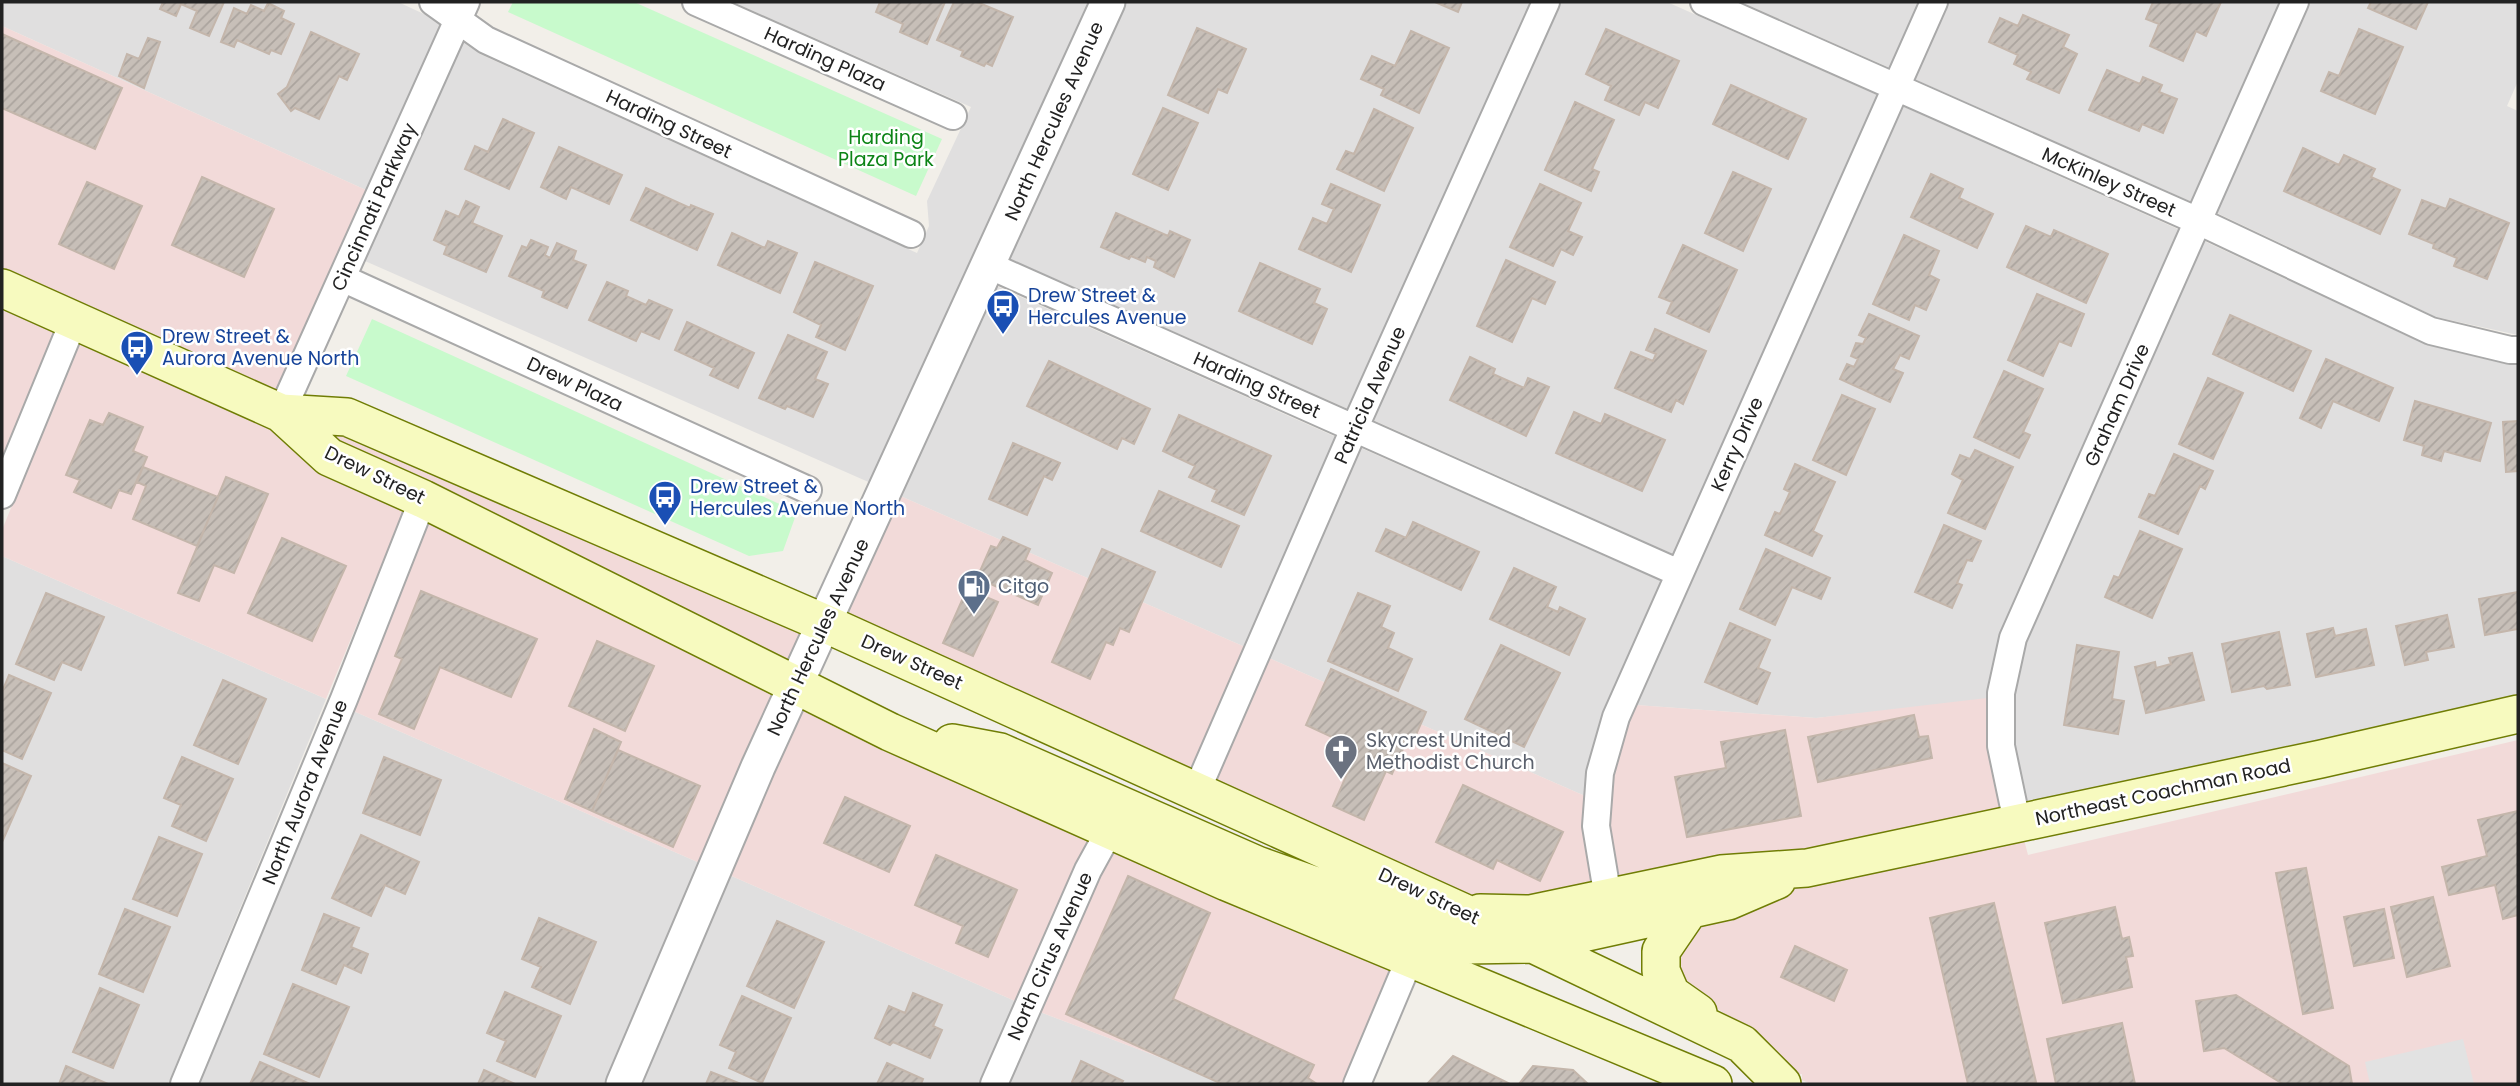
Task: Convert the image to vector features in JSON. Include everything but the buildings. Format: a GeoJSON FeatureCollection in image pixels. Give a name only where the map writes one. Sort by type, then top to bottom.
{"type":"FeatureCollection","features":[{"type":"Feature","properties":{"kind":"main road","name":"Drew Street"},"geometry":{"type":"LineString","coordinates":[[2,288],[281,413],[329,457],[423,499],[890,732],[1122,821],[1327,890],[1429,933],[1467,945],[1533,944]]}},
{"type":"Feature","properties":{"kind":"main road","name":"Drew Street"},"geometry":{"type":"LineString","coordinates":[[281,413],[347,417],[824,622],[1533,944],[1742,1044],[1782,1084]]}},
{"type":"Feature","properties":{"kind":"main road","name":"Northeast Coachman Road"},"geometry":{"type":"LineString","coordinates":[[1465,913],[1530,915],[1721,874],[1807,868],[2518,715]]}},
{"type":"Feature","properties":{"kind":"main road"},"geometry":{"type":"LineString","coordinates":[[1122,821],[1150,805],[1167,805],[1184,809],[1266,843],[1337,855]]}},
{"type":"Feature","properties":{"kind":"main road","name":"Drew Street"},"geometry":{"type":"LineString","coordinates":[[1122,821],[1227,882],[1713,1084]]}},
{"type":"Feature","properties":{"kind":"main road","name":"Northeast Coachman Road"},"geometry":{"type":"LineString","coordinates":[[1533,944],[1727,901],[1807,868]]}},
{"type":"Feature","properties":{"kind":"main road"},"geometry":{"type":"LineString","coordinates":[[1689,910],[1661,951],[1661,971],[1671,994],[1742,1044]]}},
{"type":"Feature","properties":{"kind":"street","name":"Harding Street"},"geometry":{"type":"LineString","coordinates":[[433,2],[462,11],[486,40],[911,234]]}},
{"type":"Feature","properties":{"kind":"street","name":"Harding Plaza"},"geometry":{"type":"LineString","coordinates":[[696,2],[953,116]]}},
{"type":"Feature","properties":{"kind":"street","name":"North Hercules Avenue"},"geometry":{"type":"LineString","coordinates":[[623,1084],[795,685],[1108,2]]}},
{"type":"Feature","properties":{"kind":"street","name":"Patricia Avenue"},"geometry":{"type":"LineString","coordinates":[[1197,790],[1354,429],[1546,2]]}},
{"type":"Feature","properties":{"kind":"street","name":"McKinley Street"},"geometry":{"type":"LineString","coordinates":[[1704,2],[2198,221],[2431,331],[2518,350]]}},
{"type":"Feature","properties":{"kind":"street","name":"Kerry Drive"},"geometry":{"type":"LineString","coordinates":[[1608,898],[1596,826],[1600,773],[1616,717],[1934,2]]}},
{"type":"Feature","properties":{"kind":"street","name":"Graham Drive"},"geometry":{"type":"LineString","coordinates":[[2017,822],[2001,746],[2001,692],[2013,638],[2295,2]]}},
{"type":"Feature","properties":{"kind":"street","name":"Cincinnati Parkway"},"geometry":{"type":"LineString","coordinates":[[281,413],[462,11]]}},
{"type":"Feature","properties":{"kind":"street","name":"Harding Street"},"geometry":{"type":"LineString","coordinates":[[988,265],[1679,573]]}},
{"type":"Feature","properties":{"kind":"street","name":"Drew Plaza"},"geometry":{"type":"LineString","coordinates":[[342,278],[808,490]]}},
{"type":"Feature","properties":{"kind":"street"},"geometry":{"type":"LineString","coordinates":[[2,495],[74,320]]}},
{"type":"Feature","properties":{"kind":"street","name":"North Aurora Avenue"},"geometry":{"type":"LineString","coordinates":[[184,1084],[344,699],[423,499]]}},
{"type":"Feature","properties":{"kind":"street","name":"North Cirus Avenue"},"geometry":{"type":"LineString","coordinates":[[994,1084],[1087,870],[1122,821]]}},
{"type":"Feature","properties":{"kind":"street"},"geometry":{"type":"LineString","coordinates":[[1357,1084],[1410,958]]}},
{"type":"Feature","properties":{"kind":"shaded area"},"geometry":{"type":"Polygon","coordinates":[[[2,2],[398,2],[424,14],[441,26],[366,190],[2,26],[2,2]]]}},
{"type":"Feature","properties":{"kind":"shaded area"},"geometry":{"type":"Polygon","coordinates":[[[733,2],[1093,2],[873,484],[365,261],[463,42],[480,54],[917,253],[929,226],[927,201],[971,107],[733,2]]]}},
{"type":"Feature","properties":{"kind":"shaded area"},"geometry":{"type":"Polygon","coordinates":[[[1123,2],[1532,2],[1348,409],[1006,257],[1123,2]]]}},
{"type":"Feature","properties":{"kind":"shaded area"},"geometry":{"type":"Polygon","coordinates":[[[1561,2],[1667,2],[1877,95],[1673,554],[1373,420],[1561,2]]]}},
{"type":"Feature","properties":{"kind":"shaded area"},"geometry":{"type":"Polygon","coordinates":[[[1741,2],[1919,2],[1890,68],[1741,2]]]}},
{"type":"Feature","properties":{"kind":"shaded area"},"geometry":{"type":"Polygon","coordinates":[[[1948,2],[2281,2],[2192,202],[1914,79],[1948,2]]]}},
{"type":"Feature","properties":{"kind":"shaded area"},"geometry":{"type":"Polygon","coordinates":[[[2310,2],[2518,2],[2518,81],[2507,106],[2518,111],[2518,335],[2436,317],[2217,213],[2310,2]]]}},
{"type":"Feature","properties":{"kind":"shaded area"},"geometry":{"type":"Polygon","coordinates":[[[2,26],[366,190],[275,394],[2,271],[2,26]]]}},
{"type":"Feature","properties":{"kind":"shaded area"},"geometry":{"type":"Polygon","coordinates":[[[1902,106],[2180,230],[2001,633],[1987,700],[1816,718],[1636,705],[1902,106]]]}},
{"type":"Feature","properties":{"kind":"shaded area"},"geometry":{"type":"Polygon","coordinates":[[[2204,241],[2427,345],[2506,364],[2518,364],[2518,700],[2028,805],[2014,743],[2015,693],[2026,642],[2204,241]]]}},
{"type":"Feature","properties":{"kind":"shaded area"},"geometry":{"type":"Polygon","coordinates":[[[994,285],[1336,437],[1245,647],[898,495],[994,285]]]}},
{"type":"Feature","properties":{"kind":"shaded area"},"geometry":{"type":"Polygon","coordinates":[[[2,304],[56,328],[2,460],[2,304]]]}},
{"type":"Feature","properties":{"kind":"shaded area"},"geometry":{"type":"Polygon","coordinates":[[[80,339],[266,423],[266,427],[274,427],[405,508],[326,699],[2,556],[2,530],[80,339]]]}},
{"type":"Feature","properties":{"kind":"shaded area"},"geometry":{"type":"Polygon","coordinates":[[[322,430],[343,432],[805,631],[789,665],[336,444],[322,430]]]}},
{"type":"Feature","properties":{"kind":"shaded area"},"geometry":{"type":"Polygon","coordinates":[[[1361,448],[1661,581],[1603,714],[1587,770],[1585,796],[1269,658],[1361,448]]]}},
{"type":"Feature","properties":{"kind":"shaded area"},"geometry":{"type":"Polygon","coordinates":[[[898,495],[1245,647],[1191,771],[842,614],[898,495]]]}},
{"type":"Feature","properties":{"kind":"shaded area"},"geometry":{"type":"Polygon","coordinates":[[[429,519],[777,693],[702,864],[351,710],[429,519]]]}},
{"type":"Feature","properties":{"kind":"shaded area"},"geometry":{"type":"Polygon","coordinates":[[[2,556],[326,699],[168,1084],[2,1084],[2,556]]]}},
{"type":"Feature","properties":{"kind":"shaded area"},"geometry":{"type":"Polygon","coordinates":[[[1269,658],[1585,796],[1583,830],[1592,887],[1531,900],[1469,898],[1353,845],[1353,842],[1342,840],[1215,782],[1269,658]]]}},
{"type":"Feature","properties":{"kind":"shaded area"},"geometry":{"type":"Polygon","coordinates":[[[1987,698],[1987,747],[2000,811],[1817,851],[1619,881],[1610,824],[1613,774],[1636,705],[1816,718],[1987,698]]]}},
{"type":"Feature","properties":{"kind":"shaded area"},"geometry":{"type":"Polygon","coordinates":[[[801,704],[1090,838],[1075,865],[1015,1001],[727,874],[801,704]]]}},
{"type":"Feature","properties":{"kind":"shaded area"},"geometry":{"type":"Polygon","coordinates":[[[351,710],[702,864],[609,1084],[198,1084],[351,710]]]}},
{"type":"Feature","properties":{"kind":"shaded area"},"geometry":{"type":"Polygon","coordinates":[[[2518,740],[2518,1084],[1811,1084],[1802,1080],[1802,1074],[1794,1075],[1741,1025],[1682,984],[1674,955],[1696,923],[1731,915],[1809,882],[2023,836],[2028,855],[2518,740]]]}},
{"type":"Feature","properties":{"kind":"shaded area"},"geometry":{"type":"Polygon","coordinates":[[[1115,849],[1392,967],[1342,1084],[1230,1084],[1040,1012],[1094,889],[1115,849]]]}},
{"type":"Feature","properties":{"kind":"shaded area"},"geometry":{"type":"Polygon","coordinates":[[[727,874],[1015,1001],[980,1084],[638,1084],[727,874]]]}},
{"type":"Feature","properties":{"kind":"shaded area"},"geometry":{"type":"Polygon","coordinates":[[[1040,1012],[1230,1084],[1009,1084],[1040,1012]]]}},
{"type":"Feature","properties":{"kind":"shaded area"},"geometry":{"type":"Polygon","coordinates":[[[2463,1039],[2474,1084],[2370,1084],[2365,1062],[2463,1039]]]}},
{"type":"Feature","properties":{"kind":"green space","name":"Harding Plaza Park"},"geometry":{"type":"Polygon","coordinates":[[[513,2],[634,2],[942,139],[916,196],[508,12],[513,2]]]}},
{"type":"Feature","properties":{"kind":"green space"},"geometry":{"type":"Polygon","coordinates":[[[372,319],[797,512],[783,551],[749,556],[346,376],[372,319]]]}},
{"type":"Feature","properties":{"kind":"place","name":"Drew Street & Hercules Avenue"},"geometry":{"type":"Point","coordinates":[1003,336]}},
{"type":"Feature","properties":{"kind":"place","name":"Drew Street & Aurora Avenue North"},"geometry":{"type":"Point","coordinates":[137,377]}},
{"type":"Feature","properties":{"kind":"place","name":"Drew Street & Hercules Avenue North"},"geometry":{"type":"Point","coordinates":[665,527]}},
{"type":"Feature","properties":{"kind":"place","name":"Citgo"},"geometry":{"type":"Point","coordinates":[974,616]}},
{"type":"Feature","properties":{"kind":"place","name":"Skycrest United Methodist Church"},"geometry":{"type":"Point","coordinates":[1341,781]}}]}
